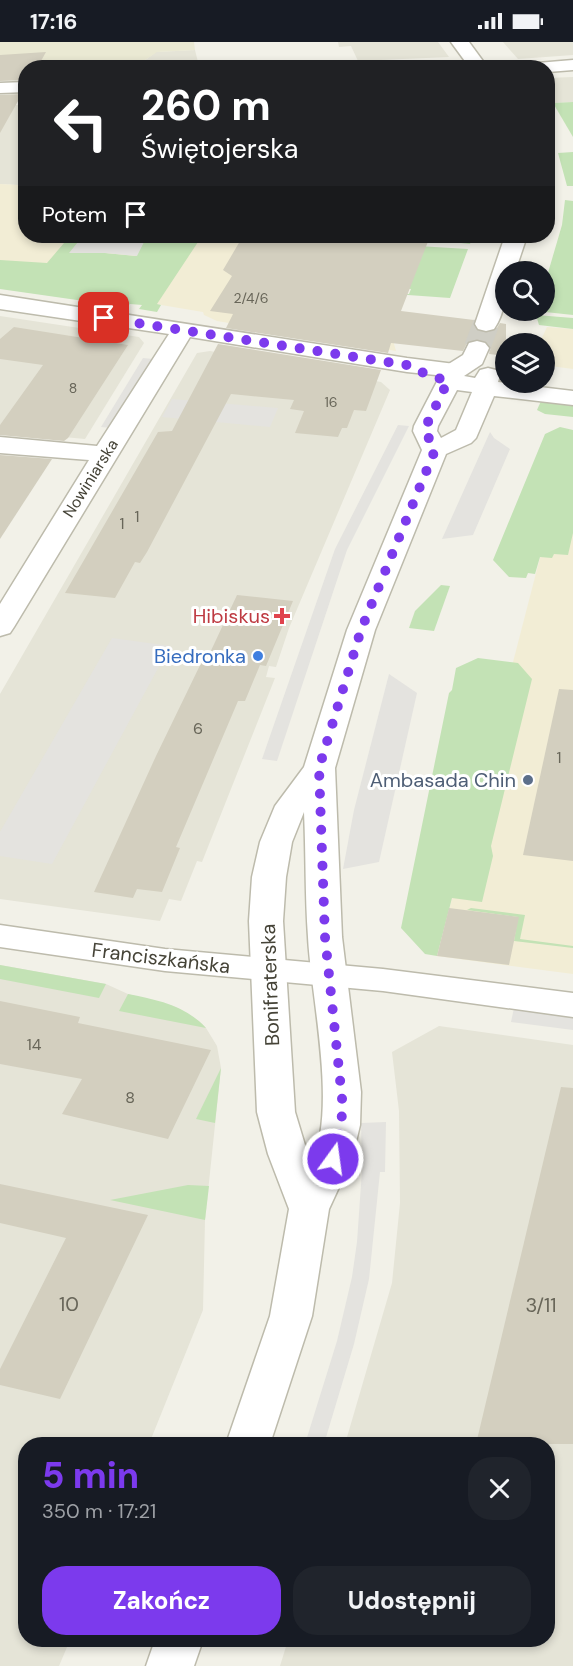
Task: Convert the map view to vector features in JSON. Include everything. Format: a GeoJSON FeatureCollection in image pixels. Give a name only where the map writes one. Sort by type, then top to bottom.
{"type":"FeatureCollection","features":[{"type":"Feature","properties":{"kind":"street"},"geometry":{"type":"LineString","coordinates":[[460,42],[473,60]]}},
{"type":"Feature","properties":{"kind":"street"},"geometry":{"type":"LineString","coordinates":[[555,66],[573,65]]}},
{"type":"Feature","properties":{"kind":"street"},"geometry":{"type":"LineString","coordinates":[[0,88],[18,87]]}},
{"type":"Feature","properties":{"kind":"street"},"geometry":{"type":"LineString","coordinates":[[486,324],[514,243]]}},
{"type":"Feature","properties":{"kind":"street"},"geometry":{"type":"LineString","coordinates":[[0,302],[407,365],[428,375],[476,371],[573,398]]}},
{"type":"Feature","properties":{"kind":"street","name":"Nowiniarska"},"geometry":{"type":"LineString","coordinates":[[0,627],[183,330]]}},
{"type":"Feature","properties":{"kind":"street"},"geometry":{"type":"LineString","coordinates":[[476,371],[467,433],[462,438],[435,450],[425,431],[426,426],[476,371]]}},
{"type":"Feature","properties":{"kind":"street"},"geometry":{"type":"LineString","coordinates":[[555,382],[573,384]]}},
{"type":"Feature","properties":{"kind":"street"},"geometry":{"type":"LineString","coordinates":[[0,445],[105,454]]}},
{"type":"Feature","properties":{"kind":"street","name":"Bonifraterska"},"geometry":{"type":"LineString","coordinates":[[250,1437],[291,1316],[309,1209],[333,1159],[343,1108],[325,937],[319,768],[361,630],[435,450]]}},
{"type":"Feature","properties":{"kind":"street","name":"Bonifraterska"},"geometry":{"type":"LineString","coordinates":[[309,1209],[287,1154],[276,1112],[266,921],[273,852],[291,806],[319,768]]}},
{"type":"Feature","properties":{"kind":"street","name":"Franciszkańska"},"geometry":{"type":"LineString","coordinates":[[0,936],[165,960],[329,975],[573,1005]]}},
{"type":"Feature","properties":{"kind":"street"},"geometry":{"type":"LineString","coordinates":[[170,1666],[177,1647]]}},
{"type":"Feature","properties":{"kind":"shaded area"},"geometry":{"type":"Polygon","coordinates":[[[0,42],[194,42],[195,50],[157,52],[145,60],[18,60],[18,69],[0,72],[0,42]]]}},
{"type":"Feature","properties":{"kind":"shaded area"},"geometry":{"type":"Polygon","coordinates":[[[338,42],[438,42],[449,57],[358,60],[351,46],[339,47],[338,42]]]}},
{"type":"Feature","properties":{"kind":"shaded area"},"geometry":{"type":"Polygon","coordinates":[[[503,42],[573,42],[573,55],[518,59],[503,42]]]}},
{"type":"Feature","properties":{"kind":"shaded area"},"geometry":{"type":"Polygon","coordinates":[[[195,50],[198,60],[146,60],[156,52],[195,50]]]}},
{"type":"Feature","properties":{"kind":"shaded area"},"geometry":{"type":"Polygon","coordinates":[[[573,77],[573,102],[555,103],[555,78],[573,77]]]}},
{"type":"Feature","properties":{"kind":"shaded area"},"geometry":{"type":"Polygon","coordinates":[[[0,105],[18,105],[18,185],[0,184],[0,105]]]}},
{"type":"Feature","properties":{"kind":"shaded area"},"geometry":{"type":"Polygon","coordinates":[[[0,184],[18,185],[18,243],[402,243],[380,293],[396,351],[217,321],[204,315],[203,312],[0,278],[0,184]]]}},
{"type":"Feature","properties":{"kind":"shaded area"},"geometry":{"type":"Polygon","coordinates":[[[77,243],[144,243],[137,256],[69,253],[77,243]]]}},
{"type":"Feature","properties":{"kind":"shaded area"},"geometry":{"type":"Polygon","coordinates":[[[0,316],[139,337],[144,343],[85,439],[0,431],[0,316]]]}},
{"type":"Feature","properties":{"kind":"shaded area"},"geometry":{"type":"Polygon","coordinates":[[[547,327],[573,329],[573,369],[555,367],[555,333],[544,333],[547,327]]]}},
{"type":"Feature","properties":{"kind":"shaded area"},"geometry":{"type":"Polygon","coordinates":[[[210,351],[381,382],[390,390],[289,628],[276,667],[269,666],[266,677],[275,678],[202,862],[197,861],[181,901],[169,899],[160,921],[0,899],[0,694],[197,353],[210,351]]]}},
{"type":"Feature","properties":{"kind":"shaded area"},"geometry":{"type":"Polygon","coordinates":[[[143,358],[153,359],[111,428],[101,427],[143,358]]]}},
{"type":"Feature","properties":{"kind":"shaded area"},"geometry":{"type":"Polygon","coordinates":[[[172,399],[278,408],[270,427],[162,417],[172,399]]]}},
{"type":"Feature","properties":{"kind":"shaded area"},"geometry":{"type":"Polygon","coordinates":[[[398,425],[409,426],[347,550],[277,761],[262,759],[335,549],[398,425]]]}},
{"type":"Feature","properties":{"kind":"shaded area","name":"Ambasada Chin"},"geometry":{"type":"Polygon","coordinates":[[[573,430],[573,974],[437,956],[573,430]]]}},
{"type":"Feature","properties":{"kind":"shaded area"},"geometry":{"type":"Polygon","coordinates":[[[490,432],[494,438],[510,449],[473,535],[442,539],[490,432]]]}},
{"type":"Feature","properties":{"kind":"shaded area"},"geometry":{"type":"Polygon","coordinates":[[[112,638],[170,646],[52,864],[0,856],[0,832],[112,638]]]}},
{"type":"Feature","properties":{"kind":"shaded area"},"geometry":{"type":"Polygon","coordinates":[[[389,674],[417,693],[379,862],[343,869],[354,810],[389,674]]]}},
{"type":"Feature","properties":{"kind":"shaded area"},"geometry":{"type":"Polygon","coordinates":[[[0,965],[106,984],[128,994],[176,1007],[206,1028],[217,1046],[221,1068],[205,1220],[203,1310],[152,1437],[18,1437],[18,1647],[67,1647],[59,1666],[0,1666],[0,965]]]}},
{"type":"Feature","properties":{"kind":"shaded area"},"geometry":{"type":"Polygon","coordinates":[[[514,1008],[573,1017],[573,1030],[511,1022],[514,1008]]]}},
{"type":"Feature","properties":{"kind":"shaded area"},"geometry":{"type":"Polygon","coordinates":[[[439,1026],[573,1045],[573,1666],[280,1666],[286,1647],[555,1647],[555,1437],[347,1437],[392,1283],[400,1203],[399,1111],[392,1052],[439,1026]]]}},
{"type":"Feature","properties":{"kind":"shaded area"},"geometry":{"type":"Polygon","coordinates":[[[386,1122],[385,1172],[380,1172],[369,1279],[354,1344],[326,1437],[307,1437],[337,1341],[352,1277],[362,1170],[361,1123],[386,1122]]]}},
{"type":"Feature","properties":{"kind":"green space"},"geometry":{"type":"Polygon","coordinates":[[[573,102],[573,137],[555,106],[555,103],[573,102]]]}},
{"type":"Feature","properties":{"kind":"green space"},"geometry":{"type":"Polygon","coordinates":[[[573,152],[573,186],[567,186],[558,153],[573,152]]]}},
{"type":"Feature","properties":{"kind":"green space"},"geometry":{"type":"Polygon","coordinates":[[[565,200],[573,201],[573,315],[555,313],[555,261],[551,261],[562,225],[565,200]]]}},
{"type":"Feature","properties":{"kind":"green space"},"geometry":{"type":"Polygon","coordinates":[[[64,243],[78,243],[70,253],[136,256],[143,243],[197,243],[157,304],[161,305],[157,312],[139,309],[142,305],[130,304],[126,307],[0,289],[0,260],[47,263],[64,243]]]}},
{"type":"Feature","properties":{"kind":"green space"},"geometry":{"type":"Polygon","coordinates":[[[401,245],[468,249],[450,298],[380,293],[409,294],[411,289],[383,287],[401,245]]]}},
{"type":"Feature","properties":{"kind":"green space"},"geometry":{"type":"Polygon","coordinates":[[[555,317],[573,318],[573,329],[539,325],[538,321],[555,321],[555,317]]]}},
{"type":"Feature","properties":{"kind":"green space"},"geometry":{"type":"Polygon","coordinates":[[[541,401],[573,404],[573,417],[545,414],[537,410],[541,401]]]}},
{"type":"Feature","properties":{"kind":"green space"},"geometry":{"type":"Polygon","coordinates":[[[560,427],[573,430],[573,533],[568,555],[554,554],[552,558],[540,557],[535,574],[528,573],[526,578],[509,577],[493,560],[545,434],[560,427]]]}},
{"type":"Feature","properties":{"kind":"green space"},"geometry":{"type":"Polygon","coordinates":[[[441,585],[450,586],[434,631],[409,628],[415,611],[441,585]]]}},
{"type":"Feature","properties":{"kind":"green space"},"geometry":{"type":"Polygon","coordinates":[[[478,658],[518,663],[532,679],[491,846],[493,856],[482,902],[452,898],[437,956],[425,954],[401,928],[456,668],[478,658]]]}},
{"type":"Feature","properties":{"kind":"green space"},"geometry":{"type":"Polygon","coordinates":[[[471,908],[525,915],[520,939],[573,946],[573,948],[514,941],[518,917],[467,910],[471,908]]]}},
{"type":"Feature","properties":{"kind":"green space"},"geometry":{"type":"Polygon","coordinates":[[[0,965],[106,984],[99,998],[0,979],[0,965]]]}},
{"type":"Feature","properties":{"kind":"green space"},"geometry":{"type":"Polygon","coordinates":[[[128,994],[160,1001],[180,1009],[206,1028],[119,1011],[128,994]]]}},
{"type":"Feature","properties":{"kind":"green space"},"geometry":{"type":"Polygon","coordinates":[[[221,1068],[215,1123],[196,1119],[221,1068]]]}},
{"type":"Feature","properties":{"kind":"green space"},"geometry":{"type":"Polygon","coordinates":[[[188,1185],[209,1186],[205,1220],[110,1200],[188,1185]]]}},
{"type":"Feature","properties":{"kind":"building"},"geometry":{"type":"Polygon","coordinates":[[[46,52],[42,60],[18,60],[18,80],[0,81],[0,55],[46,52]]]}},
{"type":"Feature","properties":{"kind":"building"},"geometry":{"type":"Polygon","coordinates":[[[18,94],[18,101],[0,133],[0,95],[18,94]]]}},
{"type":"Feature","properties":{"kind":"building"},"geometry":{"type":"Polygon","coordinates":[[[239,243],[427,243],[401,311],[474,320],[473,325],[476,330],[485,333],[495,331],[500,323],[506,324],[506,333],[495,333],[495,355],[489,354],[491,347],[486,341],[478,339],[468,341],[463,351],[391,343],[388,353],[226,328],[233,314],[210,311],[232,276],[223,270],[239,243]]]}},
{"type":"Feature","properties":{"kind":"building"},"geometry":{"type":"Polygon","coordinates":[[[14,327],[128,345],[64,441],[0,435],[0,425],[43,365],[0,359],[0,339],[14,327]]]}},
{"type":"Feature","properties":{"kind":"building"},"geometry":{"type":"Polygon","coordinates":[[[218,344],[381,370],[366,411],[354,410],[347,428],[342,428],[338,437],[295,433],[304,411],[290,409],[294,400],[231,394],[147,552],[140,563],[135,562],[115,598],[65,593],[158,432],[172,431],[218,344]]]}},
{"type":"Feature","properties":{"kind":"building"},"geometry":{"type":"Polygon","coordinates":[[[0,455],[52,459],[0,539],[0,455]]]}},
{"type":"Feature","properties":{"kind":"building"},"geometry":{"type":"Polygon","coordinates":[[[237,595],[293,601],[266,666],[260,665],[245,701],[238,701],[176,847],[180,848],[162,892],[137,889],[133,898],[94,892],[156,756],[204,657],[208,657],[237,595]]]}},
{"type":"Feature","properties":{"kind":"building"},"geometry":{"type":"Polygon","coordinates":[[[559,689],[573,690],[573,861],[523,855],[559,689]]]}},
{"type":"Feature","properties":{"kind":"building"},"geometry":{"type":"Polygon","coordinates":[[[449,908],[519,917],[509,965],[437,956],[449,908]]]}},
{"type":"Feature","properties":{"kind":"building"},"geometry":{"type":"Polygon","coordinates":[[[0,1001],[80,1017],[78,1023],[211,1050],[168,1139],[62,1114],[82,1079],[0,1064],[0,1001]]]}},
{"type":"Feature","properties":{"kind":"building"},"geometry":{"type":"Polygon","coordinates":[[[561,1087],[573,1088],[573,1444],[555,1444],[555,1437],[478,1437],[561,1087]]]}},
{"type":"Feature","properties":{"kind":"building"},"geometry":{"type":"Polygon","coordinates":[[[0,1184],[148,1215],[60,1399],[0,1385],[0,1369],[66,1238],[0,1223],[0,1184]]]}},
{"type":"Feature","properties":{"kind":"tunnel"},"geometry":{"type":"LineString","coordinates":[[477,348],[486,324]]}},
{"type":"Feature","properties":{"kind":"place","name":"Hibiskus"},"geometry":{"type":"Point","coordinates":[282,616]}},
{"type":"Feature","properties":{"kind":"place","name":"Biedronka"},"geometry":{"type":"Point","coordinates":[258,656]}},
{"type":"Feature","properties":{"kind":"place","name":"Ambasada Chin"},"geometry":{"type":"Point","coordinates":[528,780]}},
{"type":"Feature","properties":{"kind":"route"},"geometry":{"type":"LineString","coordinates":[[104,318],[407,365],[448,381],[435,404],[425,431],[435,450],[361,630],[319,768],[325,937],[343,1108],[333,1159]]}}]}
